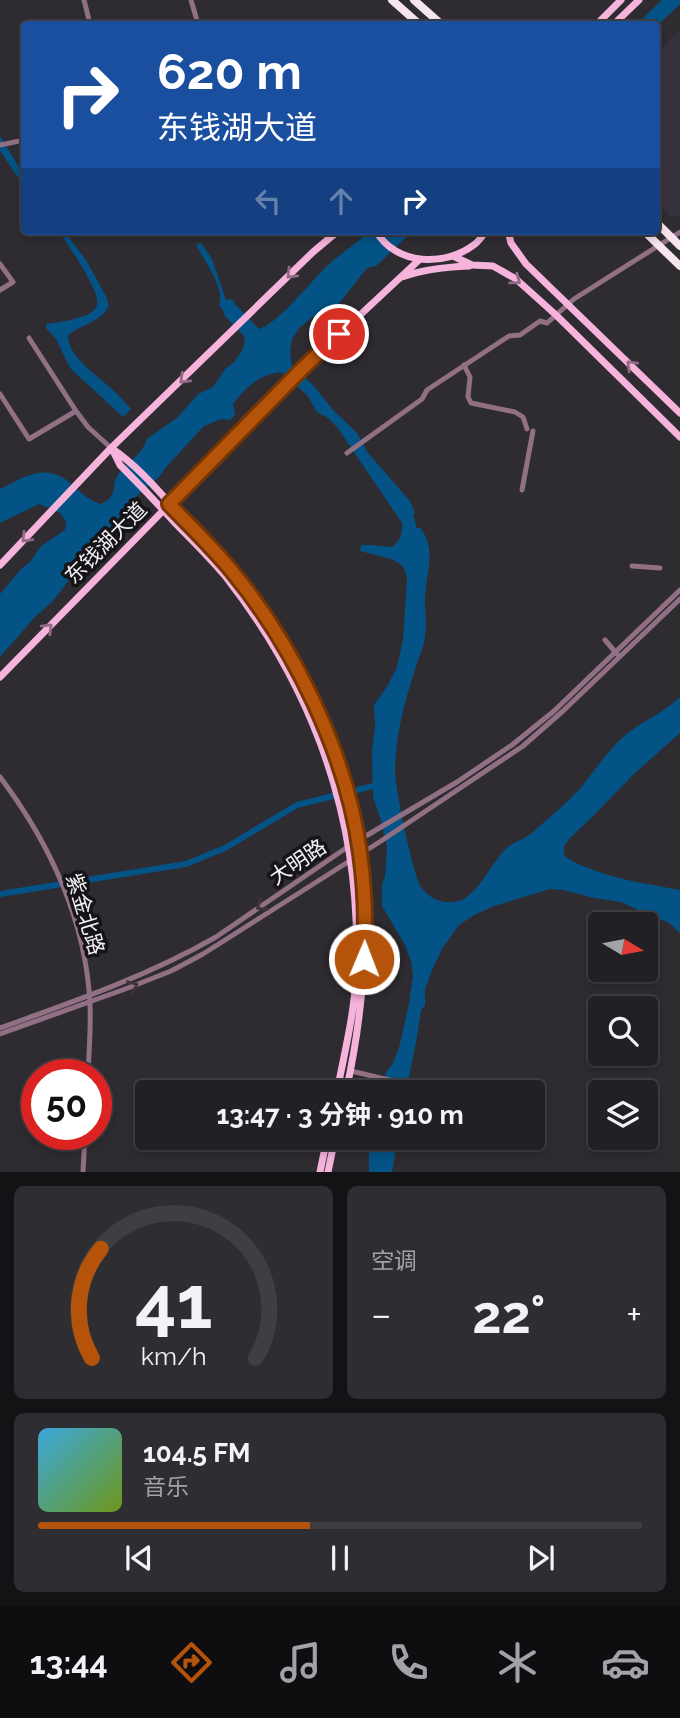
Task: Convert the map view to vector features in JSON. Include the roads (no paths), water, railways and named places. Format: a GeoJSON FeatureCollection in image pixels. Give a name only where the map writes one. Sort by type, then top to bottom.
{"type":"FeatureCollection","features":[{"type":"Feature","properties":{"kind":"highway"},"geometry":{"type":"LineString","coordinates":[[392,0],[416,21]]}},
{"type":"Feature","properties":{"kind":"highway"},"geometry":{"type":"LineString","coordinates":[[414,0],[437,21]]}},
{"type":"Feature","properties":{"kind":"highway"},"geometry":{"type":"LineString","coordinates":[[660,226],[680,246]]}},
{"type":"Feature","properties":{"kind":"highway"},"geometry":{"type":"LineString","coordinates":[[649,235],[680,266]]}},
{"type":"Feature","properties":{"kind":"main road"},"geometry":{"type":"LineString","coordinates":[[600,21],[621,0]]}},
{"type":"Feature","properties":{"kind":"main road"},"geometry":{"type":"LineString","coordinates":[[617,21],[639,0]]}},
{"type":"Feature","properties":{"kind":"main road"},"geometry":{"type":"LineString","coordinates":[[0,565],[111,448],[333,235]]}},
{"type":"Feature","properties":{"kind":"main road"},"geometry":{"type":"LineString","coordinates":[[378,235],[398,253],[419,260],[453,256],[476,243],[483,235]]}},
{"type":"Feature","properties":{"kind":"main road"},"geometry":{"type":"LineString","coordinates":[[509,235],[511,243],[526,264],[680,413]]}},
{"type":"Feature","properties":{"kind":"main road"},"geometry":{"type":"LineString","coordinates":[[453,256],[472,265]]}},
{"type":"Feature","properties":{"kind":"main road","name":"东钱湖大道"},"geometry":{"type":"LineString","coordinates":[[0,677],[286,384],[419,260]]}},
{"type":"Feature","properties":{"kind":"main road"},"geometry":{"type":"LineString","coordinates":[[398,278],[440,267],[472,265],[493,267],[516,279],[680,437]]}},
{"type":"Feature","properties":{"kind":"main road"},"geometry":{"type":"LineString","coordinates":[[111,448],[128,459],[155,487],[166,507],[224,575],[264,633],[295,685],[327,759],[349,846],[356,928],[353,1013],[339,1080]]}},
{"type":"Feature","properties":{"kind":"main road"},"geometry":{"type":"LineString","coordinates":[[111,448],[120,465],[230,569],[273,628],[313,702],[343,777],[358,841],[365,908],[365,954],[360,1012],[349,1080]]}},
{"type":"Feature","properties":{"kind":"main road"},"geometry":{"type":"LineString","coordinates":[[320,1172],[325,1150]]}},
{"type":"Feature","properties":{"kind":"main road"},"geometry":{"type":"LineString","coordinates":[[328,1172],[333,1150]]}},
{"type":"Feature","properties":{"kind":"street"},"geometry":{"type":"LineString","coordinates":[[84,0],[89,21]]}},
{"type":"Feature","properties":{"kind":"street"},"geometry":{"type":"LineString","coordinates":[[191,0],[197,21]]}},
{"type":"Feature","properties":{"kind":"street"},"geometry":{"type":"LineString","coordinates":[[0,145],[21,141]]}},
{"type":"Feature","properties":{"kind":"street"},"geometry":{"type":"LineString","coordinates":[[350,451],[422,399],[427,390],[464,365],[509,336],[520,335],[540,321],[547,323],[568,304],[680,232]]}},
{"type":"Feature","properties":{"kind":"street"},"geometry":{"type":"LineString","coordinates":[[0,264],[13,282],[0,290]]}},
{"type":"Feature","properties":{"kind":"street"},"geometry":{"type":"LineString","coordinates":[[29,338],[76,411],[88,427],[111,448]]}},
{"type":"Feature","properties":{"kind":"street"},"geometry":{"type":"LineString","coordinates":[[464,365],[470,377],[468,397],[471,403],[515,412],[523,417],[530,430],[522,490]]}},
{"type":"Feature","properties":{"kind":"street"},"geometry":{"type":"LineString","coordinates":[[0,394],[29,439],[76,411]]}},
{"type":"Feature","properties":{"kind":"street"},"geometry":{"type":"LineString","coordinates":[[632,566],[660,568]]}},
{"type":"Feature","properties":{"kind":"street","name":"大明路"},"geometry":{"type":"LineString","coordinates":[[0,1034],[171,971],[203,954],[381,841],[523,746],[563,711],[680,590]]}},
{"type":"Feature","properties":{"kind":"street","name":"大明路"},"geometry":{"type":"LineString","coordinates":[[0,1028],[163,965],[216,937],[349,846],[457,782],[512,745],[680,599]]}},
{"type":"Feature","properties":{"kind":"street"},"geometry":{"type":"LineString","coordinates":[[605,640],[617,654]]}},
{"type":"Feature","properties":{"kind":"street","name":"紫金北路"},"geometry":{"type":"LineString","coordinates":[[0,777],[39,835],[69,901],[84,959],[90,1002],[88,1059]]}},
{"type":"Feature","properties":{"kind":"street"},"geometry":{"type":"LineString","coordinates":[[351,1071],[389,1080]]}},
{"type":"Feature","properties":{"kind":"street"},"geometry":{"type":"LineString","coordinates":[[83,1172],[84,1150]]}},
{"type":"Feature","properties":{"kind":"water"},"geometry":{"type":"Polygon","coordinates":[[[662,0],[680,0],[680,4],[660,23],[660,21],[640,21],[662,0]]]}},
{"type":"Feature","properties":{"kind":"water"},"geometry":{"type":"Polygon","coordinates":[[[0,136],[21,170],[21,182],[0,151],[0,136]]]}},
{"type":"Feature","properties":{"kind":"water"},"geometry":{"type":"Polygon","coordinates":[[[62,235],[67,235],[86,260],[109,306],[96,319],[68,335],[69,343],[79,359],[131,409],[123,417],[70,368],[56,339],[46,328],[46,324],[72,320],[94,310],[97,304],[95,292],[62,235]]]}},
{"type":"Feature","properties":{"kind":"water"},"geometry":{"type":"Polygon","coordinates":[[[365,235],[409,235],[376,266],[367,268],[333,311],[314,316],[300,327],[292,339],[290,352],[292,367],[313,385],[357,433],[368,453],[410,501],[417,528],[420,528],[428,545],[425,637],[404,708],[395,768],[413,866],[421,887],[433,898],[443,902],[459,901],[473,892],[503,852],[532,833],[572,797],[622,738],[680,697],[680,733],[635,773],[570,838],[564,846],[564,855],[580,865],[607,874],[680,890],[680,933],[668,922],[658,919],[658,912],[642,912],[621,902],[563,890],[550,889],[474,915],[459,925],[442,949],[433,968],[425,989],[425,1005],[421,1010],[408,1080],[385,1080],[386,1072],[399,1048],[413,976],[405,945],[382,906],[387,847],[373,797],[372,751],[374,705],[397,667],[403,640],[407,579],[404,568],[399,563],[360,551],[361,545],[392,547],[400,537],[402,523],[337,427],[317,412],[307,395],[281,372],[254,383],[233,404],[235,415],[230,420],[221,419],[204,426],[160,476],[125,506],[111,536],[0,657],[0,594],[41,546],[65,530],[66,522],[60,513],[39,504],[0,523],[0,489],[19,479],[46,472],[64,478],[89,499],[101,504],[113,493],[119,473],[141,451],[148,438],[177,418],[198,394],[213,387],[242,351],[244,336],[219,306],[217,284],[197,243],[202,244],[212,259],[226,300],[232,299],[259,329],[275,319],[327,266],[365,235]]]}},
{"type":"Feature","properties":{"kind":"water"},"geometry":{"type":"Polygon","coordinates":[[[369,1150],[396,1150],[392,1172],[369,1172],[369,1150]]]}},
{"type":"Feature","properties":{"kind":"waterway"},"geometry":{"type":"LineString","coordinates":[[0,894],[186,864],[225,848],[297,805],[381,784]]}}]}
